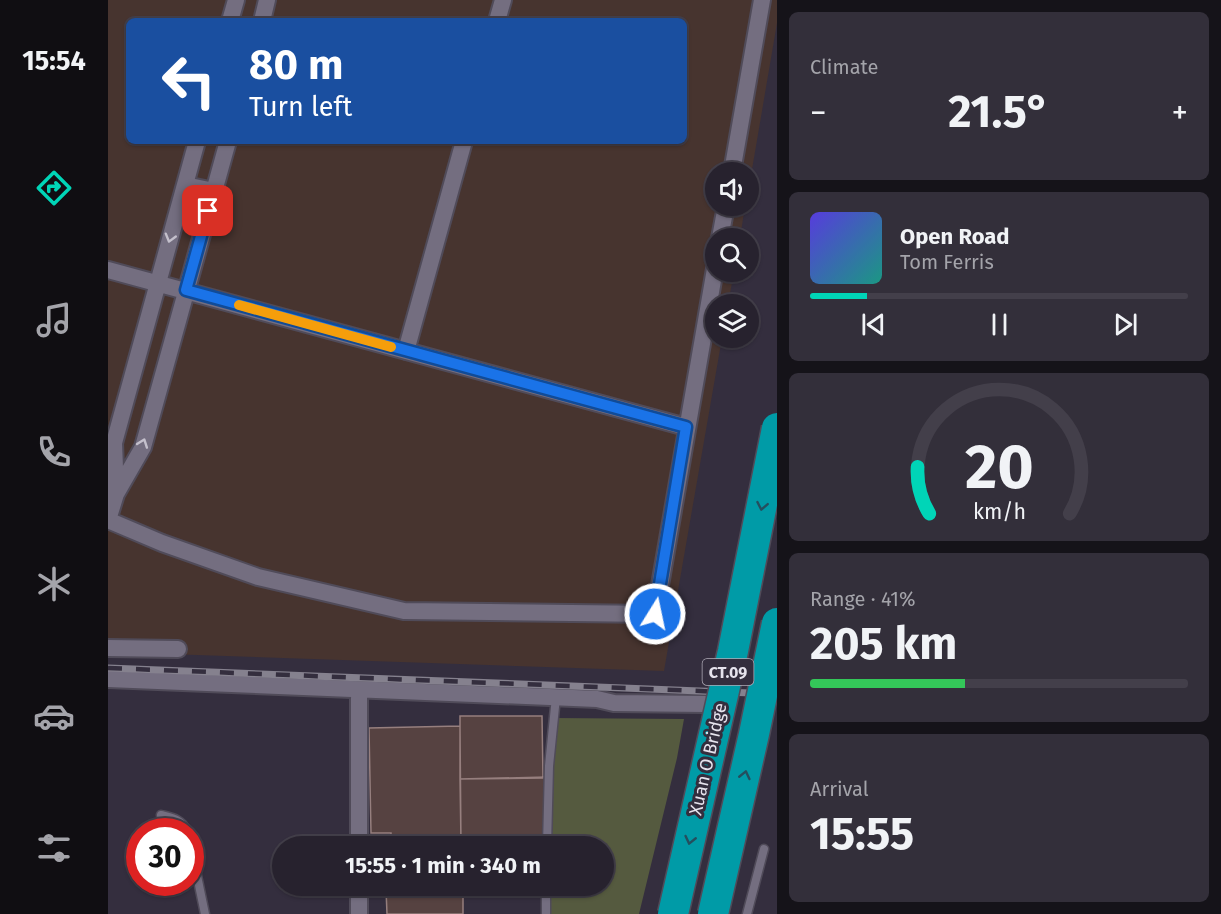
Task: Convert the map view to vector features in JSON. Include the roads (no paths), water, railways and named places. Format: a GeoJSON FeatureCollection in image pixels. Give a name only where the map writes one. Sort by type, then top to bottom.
{"type":"FeatureCollection","features":[{"type":"Feature","properties":{"kind":"highway","name":"Xuan O Bridge"},"geometry":{"type":"LineString","coordinates":[[673,914],[733,651],[777,428]]}},
{"type":"Feature","properties":{"kind":"highway","name":"CT.09"},"geometry":{"type":"LineString","coordinates":[[713,914],[777,624]]}},
{"type":"Feature","properties":{"kind":"street"},"geometry":{"type":"LineString","coordinates":[[231,18],[236,0]]}},
{"type":"Feature","properties":{"kind":"street"},"geometry":{"type":"LineString","coordinates":[[262,18],[267,0]]}},
{"type":"Feature","properties":{"kind":"street"},"geometry":{"type":"LineString","coordinates":[[498,18],[503,0]]}},
{"type":"Feature","properties":{"kind":"street"},"geometry":{"type":"LineString","coordinates":[[734,162],[762,0]]}},
{"type":"Feature","properties":{"kind":"street"},"geometry":{"type":"LineString","coordinates":[[116,494],[114,443],[196,144]]}},
{"type":"Feature","properties":{"kind":"street"},"geometry":{"type":"LineString","coordinates":[[227,144],[143,447],[116,494],[108,520],[162,543],[258,578],[404,611],[655,614],[713,282]]}},
{"type":"Feature","properties":{"kind":"street"},"geometry":{"type":"LineString","coordinates":[[406,351],[463,144]]}},
{"type":"Feature","properties":{"kind":"street"},"geometry":{"type":"LineString","coordinates":[[184,185],[214,191]]}},
{"type":"Feature","properties":{"kind":"street"},"geometry":{"type":"LineString","coordinates":[[108,270],[686,427]]}},
{"type":"Feature","properties":{"kind":"street"},"geometry":{"type":"LineString","coordinates":[[108,648],[178,649]]}},
{"type":"Feature","properties":{"kind":"street"},"geometry":{"type":"LineString","coordinates":[[108,679],[556,697],[597,699],[614,703],[705,704]]}},
{"type":"Feature","properties":{"kind":"street"},"geometry":{"type":"LineString","coordinates":[[359,698],[359,836]]}},
{"type":"Feature","properties":{"kind":"street"},"geometry":{"type":"LineString","coordinates":[[359,896],[359,914]]}},
{"type":"Feature","properties":{"kind":"lane"},"geometry":{"type":"LineString","coordinates":[[547,836],[549,766],[556,697]]}},
{"type":"Feature","properties":{"kind":"lane"},"geometry":{"type":"LineString","coordinates":[[161,815],[174,818]]}},
{"type":"Feature","properties":{"kind":"lane"},"geometry":{"type":"LineString","coordinates":[[747,914],[764,849]]}},
{"type":"Feature","properties":{"kind":"lane"},"geometry":{"type":"LineString","coordinates":[[201,896],[205,914]]}},
{"type":"Feature","properties":{"kind":"lane"},"geometry":{"type":"LineString","coordinates":[[546,896],[546,914]]}},
{"type":"Feature","properties":{"kind":"railway"},"geometry":{"type":"LineString","coordinates":[[108,668],[777,694]]}}]}
